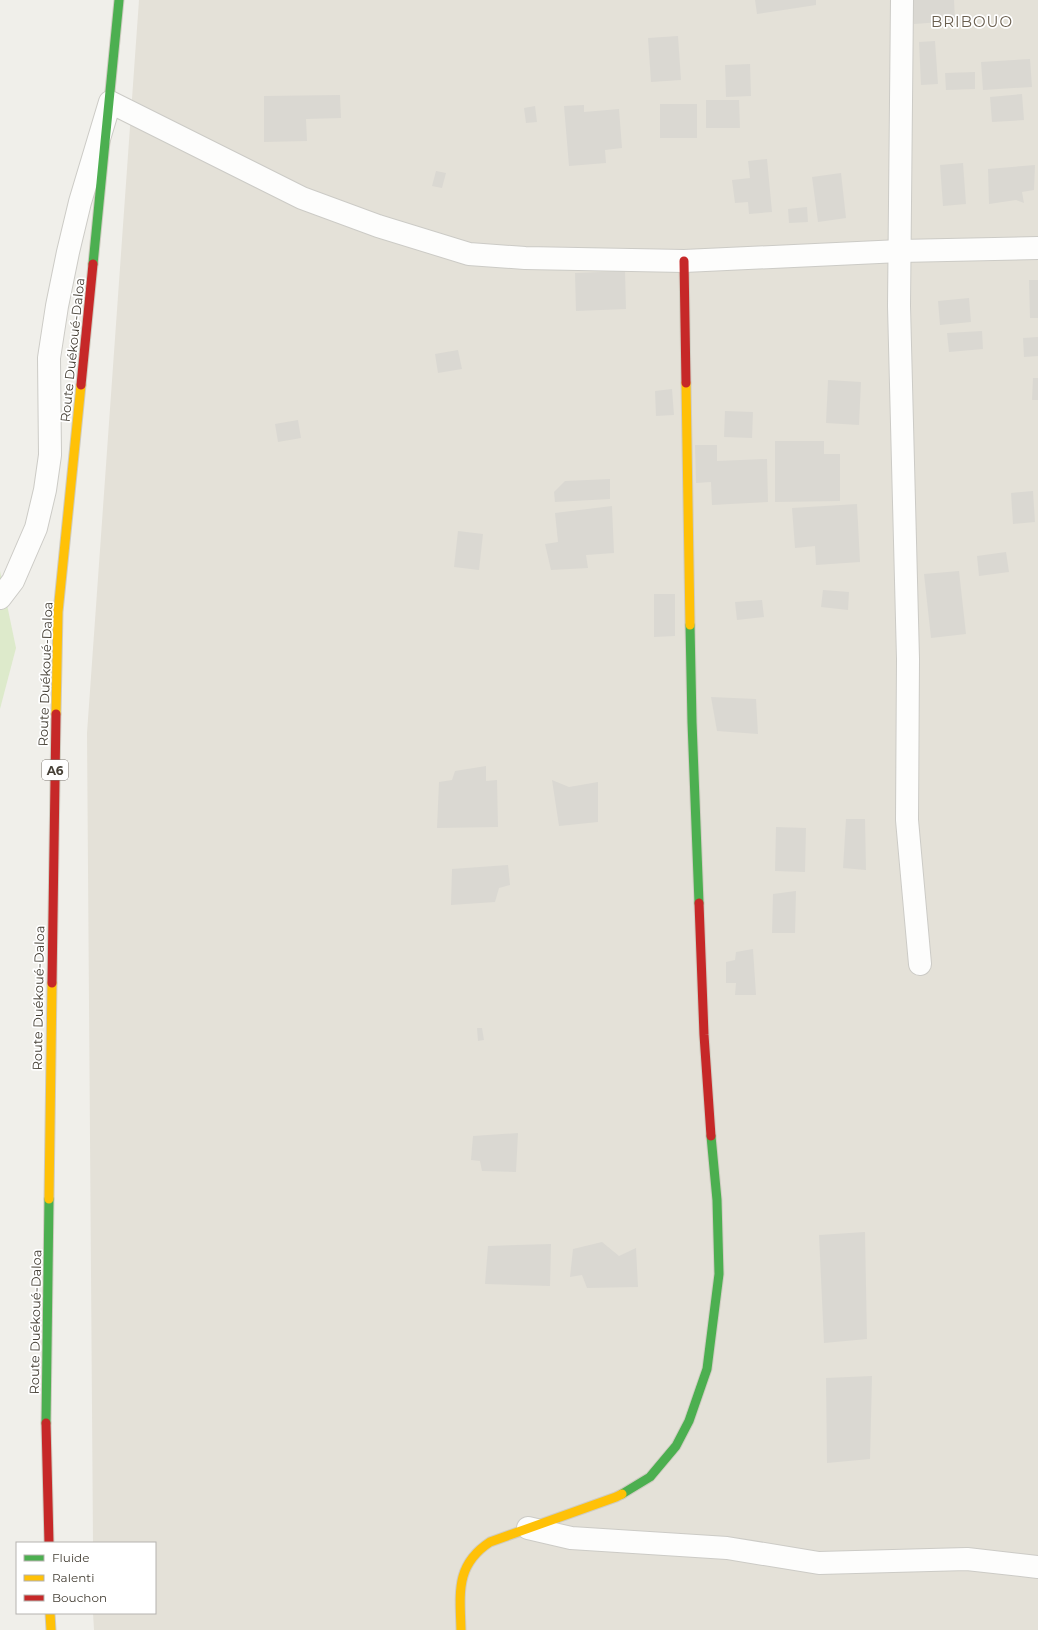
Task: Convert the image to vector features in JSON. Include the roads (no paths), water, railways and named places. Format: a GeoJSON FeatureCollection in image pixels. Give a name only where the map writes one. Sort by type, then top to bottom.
{"type":"FeatureCollection","features":[{"type":"Feature","properties":{"kind":"main road","name":"Route Duékoué-Daloa"},"geometry":{"type":"LineString","coordinates":[[49,1542],[46,1444],[58,612],[119,0]]}},
{"type":"Feature","properties":{"kind":"main road"},"geometry":{"type":"LineString","coordinates":[[460,1630],[460,1587],[464,1571],[478,1550],[490,1542],[616,1497],[650,1477],[676,1446],[689,1421],[707,1369],[719,1274],[717,1200],[704,1035],[692,722],[684,261]]}},
{"type":"Feature","properties":{"kind":"main road"},"geometry":{"type":"LineString","coordinates":[[50,1614],[51,1630]]}},
{"type":"Feature","properties":{"kind":"street"},"geometry":{"type":"LineString","coordinates":[[902,0],[900,321],[908,659],[908,820],[920,964]]}},
{"type":"Feature","properties":{"kind":"street"},"geometry":{"type":"LineString","coordinates":[[0,598],[13,581],[33,535],[45,490],[50,455],[50,358],[56,306],[80,202],[110,102],[302,198],[378,226],[469,254],[525,258],[684,261],[900,251],[1038,248]]}},
{"type":"Feature","properties":{"kind":"street"},"geometry":{"type":"LineString","coordinates":[[528,1528],[571,1538],[727,1548],[819,1563],[967,1559],[1038,1567]]}},
{"type":"Feature","properties":{"kind":"district","name":"BRIBOUO"},"geometry":{"type":"Point","coordinates":[972,21]}}]}
